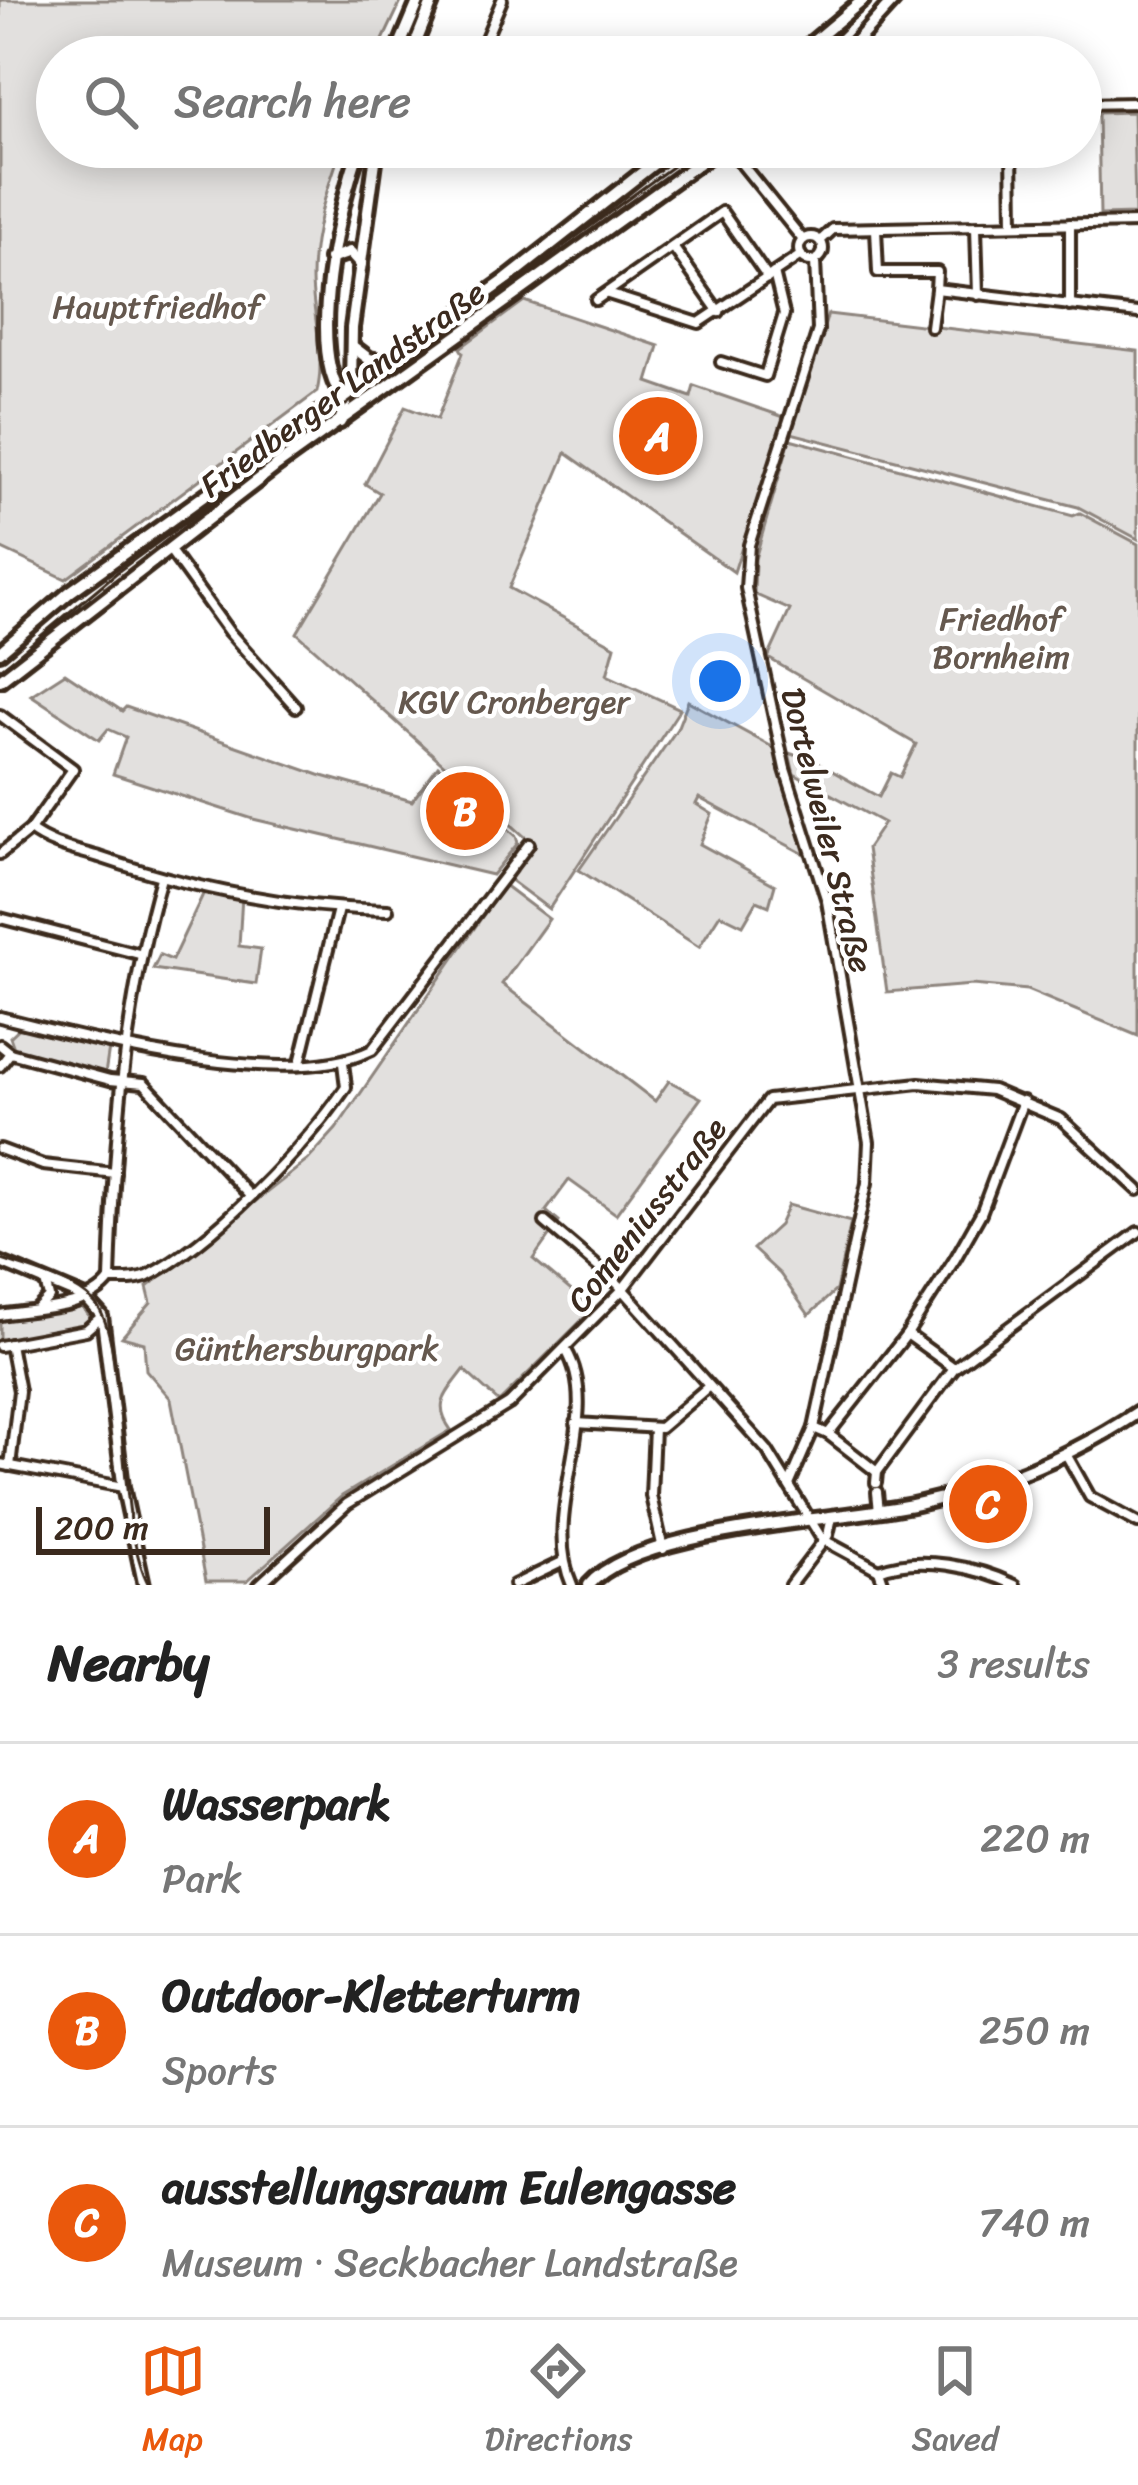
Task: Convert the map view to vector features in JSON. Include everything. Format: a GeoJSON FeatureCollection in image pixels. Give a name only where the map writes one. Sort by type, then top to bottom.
{"type":"FeatureCollection","features":[{"type":"Feature","properties":{"kind":"main road"},"geometry":{"type":"LineString","coordinates":[[404,36],[419,0]]}},
{"type":"Feature","properties":{"kind":"main road"},"geometry":{"type":"LineString","coordinates":[[418,36],[433,0]]}},
{"type":"Feature","properties":{"kind":"main road"},"geometry":{"type":"LineString","coordinates":[[820,36],[863,0]]}},
{"type":"Feature","properties":{"kind":"main road"},"geometry":{"type":"LineString","coordinates":[[861,36],[892,1]]}},
{"type":"Feature","properties":{"kind":"main road"},"geometry":{"type":"LineString","coordinates":[[340,422],[343,398],[334,377],[327,304],[338,211],[353,168]]}},
{"type":"Feature","properties":{"kind":"main road"},"geometry":{"type":"LineString","coordinates":[[351,386],[374,168]]}},
{"type":"Feature","properties":{"kind":"main road","name":"Friedberger Landstraße"},"geometry":{"type":"LineString","coordinates":[[0,652],[70,592],[326,403],[343,398],[351,386],[507,279],[648,168]]}},
{"type":"Feature","properties":{"kind":"main road","name":"Friedberger Landstraße"},"geometry":{"type":"LineString","coordinates":[[0,680],[168,548],[695,168]]}},
{"type":"Feature","properties":{"kind":"main road"},"geometry":{"type":"LineString","coordinates":[[338,211],[350,220],[366,216]]}},
{"type":"Feature","properties":{"kind":"main road"},"geometry":{"type":"LineString","coordinates":[[330,259],[350,252],[361,264]]}},
{"type":"Feature","properties":{"kind":"main road"},"geometry":{"type":"LineString","coordinates":[[352,346],[369,358],[387,362]]}},
{"type":"Feature","properties":{"kind":"main road"},"geometry":{"type":"LineString","coordinates":[[326,403],[334,377]]}},
{"type":"Feature","properties":{"kind":"main road"},"geometry":{"type":"LineString","coordinates":[[343,398],[361,406]]}},
{"type":"Feature","properties":{"kind":"main road"},"geometry":{"type":"LineString","coordinates":[[589,1585],[603,1571],[663,1549],[959,1493],[1066,1454],[1138,1412]]}},
{"type":"Feature","properties":{"kind":"street"},"geometry":{"type":"LineString","coordinates":[[487,36],[502,0]]}},
{"type":"Feature","properties":{"kind":"street"},"geometry":{"type":"LineString","coordinates":[[1102,104],[1138,103]]}},
{"type":"Feature","properties":{"kind":"street"},"geometry":{"type":"LineString","coordinates":[[743,168],[803,240],[820,241],[833,229],[1138,223]]}},
{"type":"Feature","properties":{"kind":"street"},"geometry":{"type":"LineString","coordinates":[[1012,168],[1013,225]]}},
{"type":"Feature","properties":{"kind":"street"},"geometry":{"type":"LineString","coordinates":[[596,300],[722,212],[771,276],[784,314],[766,376],[721,362]]}},
{"type":"Feature","properties":{"kind":"street"},"geometry":{"type":"LineString","coordinates":[[1070,224],[1070,306]]}},
{"type":"Feature","properties":{"kind":"street"},"geometry":{"type":"LineString","coordinates":[[976,227],[978,295]]}},
{"type":"Feature","properties":{"kind":"street"},"geometry":{"type":"LineString","coordinates":[[876,229],[878,272],[937,272],[931,327]]}},
{"type":"Feature","properties":{"kind":"street"},"geometry":{"type":"LineString","coordinates":[[606,293],[693,322],[719,312],[801,255],[803,240]]}},
{"type":"Feature","properties":{"kind":"street","name":"Dortelweiler Straße"},"geometry":{"type":"LineString","coordinates":[[790,1483],[814,1428],[867,1183],[869,1142],[827,901],[785,769],[746,580],[749,545],[818,330],[815,261],[823,252],[820,241]]}},
{"type":"Feature","properties":{"kind":"street"},"geometry":{"type":"LineString","coordinates":[[673,248],[719,312]]}},
{"type":"Feature","properties":{"kind":"street"},"geometry":{"type":"LineString","coordinates":[[801,255],[815,261]]}},
{"type":"Feature","properties":{"kind":"street"},"geometry":{"type":"LineString","coordinates":[[936,289],[1138,314]]}},
{"type":"Feature","properties":{"kind":"street"},"geometry":{"type":"LineString","coordinates":[[168,548],[229,632],[296,707]]}},
{"type":"Feature","properties":{"kind":"street"},"geometry":{"type":"LineString","coordinates":[[0,715],[73,769],[31,830],[0,854]]}},
{"type":"Feature","properties":{"kind":"street"},"geometry":{"type":"LineString","coordinates":[[31,830],[161,878],[338,909],[388,910]]}},
{"type":"Feature","properties":{"kind":"street"},"geometry":{"type":"LineString","coordinates":[[0,1017],[126,1049],[208,1061],[343,1063],[372,1051],[529,844]]}},
{"type":"Feature","properties":{"kind":"street"},"geometry":{"type":"LineString","coordinates":[[0,1315],[86,1298],[101,1293],[110,1280],[126,1049],[139,954],[161,878]]}},
{"type":"Feature","properties":{"kind":"street"},"geometry":{"type":"LineString","coordinates":[[301,1063],[338,909]]}},
{"type":"Feature","properties":{"kind":"street"},"geometry":{"type":"LineString","coordinates":[[0,918],[139,954]]}},
{"type":"Feature","properties":{"kind":"street"},"geometry":{"type":"LineString","coordinates":[[0,1045],[10,1053],[150,1087],[250,1196]]}},
{"type":"Feature","properties":{"kind":"street"},"geometry":{"type":"LineString","coordinates":[[0,1066],[10,1053]]}},
{"type":"Feature","properties":{"kind":"street"},"geometry":{"type":"LineString","coordinates":[[110,1280],[145,1277],[250,1196],[329,1112],[346,1087],[343,1063]]}},
{"type":"Feature","properties":{"kind":"street","name":"Comeniusstraße"},"geometry":{"type":"LineString","coordinates":[[259,1585],[347,1504],[502,1411],[622,1291],[768,1100],[937,1082],[1023,1101],[1079,1132],[1138,1190]]}},
{"type":"Feature","properties":{"kind":"street"},"geometry":{"type":"LineString","coordinates":[[828,1434],[907,1334],[980,1216],[1023,1101]]}},
{"type":"Feature","properties":{"kind":"street"},"geometry":{"type":"LineString","coordinates":[[0,1149],[44,1165],[115,1173]]}},
{"type":"Feature","properties":{"kind":"street"},"geometry":{"type":"LineString","coordinates":[[544,1222],[622,1291],[709,1386],[790,1483],[822,1539],[879,1570],[884,1585]]}},
{"type":"Feature","properties":{"kind":"street"},"geometry":{"type":"LineString","coordinates":[[879,1511],[877,1472],[954,1368],[1138,1232]]}},
{"type":"Feature","properties":{"kind":"street"},"geometry":{"type":"LineString","coordinates":[[0,1262],[86,1298],[101,1316],[109,1340],[123,1487],[146,1583]]}},
{"type":"Feature","properties":{"kind":"street"},"geometry":{"type":"LineString","coordinates":[[37,1309],[49,1297],[42,1278]]}},
{"type":"Feature","properties":{"kind":"street"},"geometry":{"type":"LineString","coordinates":[[101,1316],[86,1330],[5,1345],[19,1391],[5,1465],[123,1487]]}},
{"type":"Feature","properties":{"kind":"street"},"geometry":{"type":"LineString","coordinates":[[907,1334],[954,1368]]}},
{"type":"Feature","properties":{"kind":"street"},"geometry":{"type":"LineString","coordinates":[[566,1350],[578,1379],[559,1550],[572,1585]]}},
{"type":"Feature","properties":{"kind":"street"},"geometry":{"type":"LineString","coordinates":[[576,1423],[654,1428],[669,1423],[709,1386]]}},
{"type":"Feature","properties":{"kind":"street"},"geometry":{"type":"LineString","coordinates":[[654,1428],[651,1496],[663,1549]]}},
{"type":"Feature","properties":{"kind":"street"},"geometry":{"type":"LineString","coordinates":[[814,1428],[877,1472]]}},
{"type":"Feature","properties":{"kind":"street"},"geometry":{"type":"LineString","coordinates":[[1066,1454],[1090,1497],[1138,1523]]}},
{"type":"Feature","properties":{"kind":"street"},"geometry":{"type":"LineString","coordinates":[[790,1585],[828,1535],[832,1516]]}},
{"type":"Feature","properties":{"kind":"street"},"geometry":{"type":"LineString","coordinates":[[514,1585],[562,1562]]}},
{"type":"Feature","properties":{"kind":"street"},"geometry":{"type":"LineString","coordinates":[[879,1570],[902,1563],[978,1569],[1016,1585]]}},
{"type":"Feature","properties":{"kind":"green space","name":"Hauptfriedhof"},"geometry":{"type":"Polygon","coordinates":[[[0,0],[402,0],[385,36],[36,36],[36,168],[335,168],[321,211],[313,261],[320,364],[317,392],[66,579],[0,548],[0,0]]]}},
{"type":"Feature","properties":{"kind":"green space"},"geometry":{"type":"Polygon","coordinates":[[[1133,112],[1135,214],[1100,215],[1102,113],[1133,112]]]}},
{"type":"Feature","properties":{"kind":"green space","name":"KGV Cronberger"},"geometry":{"type":"Polygon","coordinates":[[[524,301],[659,346],[648,382],[691,397],[694,386],[784,417],[734,572],[566,453],[509,588],[615,646],[607,675],[680,709],[549,909],[510,880],[534,845],[297,633],[380,493],[365,484],[405,407],[437,419],[463,353],[460,348],[524,301]]]}},
{"type":"Feature","properties":{"kind":"green space"},"geometry":{"type":"Polygon","coordinates":[[[828,314],[1138,351],[1138,539],[1078,507],[791,433],[828,314]]]}},
{"type":"Feature","properties":{"kind":"green space","name":"Friedhof Bornheim"},"geometry":{"type":"Polygon","coordinates":[[[790,439],[1073,516],[1080,513],[1138,544],[1138,1036],[1027,990],[972,985],[887,992],[867,848],[884,823],[794,774],[789,753],[816,762],[879,797],[891,773],[900,777],[916,744],[768,658],[790,610],[754,594],[755,559],[790,439]]]}},
{"type":"Feature","properties":{"kind":"green space"},"geometry":{"type":"Polygon","coordinates":[[[65,673],[122,711],[126,707],[319,775],[412,801],[438,766],[516,836],[518,843],[492,875],[253,819],[113,774],[126,737],[108,729],[99,740],[31,695],[65,673]]]}},
{"type":"Feature","properties":{"kind":"green space"},"geometry":{"type":"Polygon","coordinates":[[[688,701],[776,749],[808,856],[699,798],[696,804],[712,814],[700,844],[775,885],[769,906],[757,901],[743,925],[720,914],[699,947],[579,870],[677,729],[688,701]]]}},
{"type":"Feature","properties":{"kind":"green space","name":"Günthersburgpark"},"geometry":{"type":"Polygon","coordinates":[[[504,885],[549,919],[502,984],[655,1101],[669,1081],[701,1098],[616,1214],[569,1180],[546,1211],[559,1222],[533,1259],[593,1309],[499,1402],[464,1370],[442,1406],[451,1430],[342,1496],[247,1581],[206,1581],[171,1399],[146,1370],[144,1343],[122,1337],[151,1303],[147,1287],[308,1160],[336,1129],[504,885]]]}},
{"type":"Feature","properties":{"kind":"green space"},"geometry":{"type":"Polygon","coordinates":[[[206,888],[242,896],[239,946],[261,949],[256,984],[153,969],[160,955],[172,960],[206,888]]]}},
{"type":"Feature","properties":{"kind":"green space"},"geometry":{"type":"Polygon","coordinates":[[[24,1024],[109,1048],[105,1074],[14,1048],[10,1037],[24,1024]]]}},
{"type":"Feature","properties":{"kind":"green space"},"geometry":{"type":"Polygon","coordinates":[[[788,1205],[851,1222],[836,1290],[809,1315],[780,1274],[753,1249],[779,1225],[788,1205]]]}},
{"type":"Feature","properties":{"kind":"green space"},"geometry":{"type":"Polygon","coordinates":[[[79,1303],[91,1318],[88,1324],[0,1341],[0,1318],[79,1303]]]}},
{"type":"Feature","properties":{"kind":"tram line"},"geometry":{"type":"LineString","coordinates":[[836,36],[872,0]]}},
{"type":"Feature","properties":{"kind":"tram line"},"geometry":{"type":"LineString","coordinates":[[0,670],[120,570],[670,168]]}},
{"type":"Feature","properties":{"kind":"tram line"},"geometry":{"type":"LineString","coordinates":[[0,1259],[74,1287],[94,1302],[105,1322],[113,1353],[131,1519],[149,1585]]}},
{"type":"Feature","properties":{"kind":"place","name":"Wasserpark"},"geometry":{"type":"Point","coordinates":[658,436]}},
{"type":"Feature","properties":{"kind":"place","name":"Outdoor-Kletterturm"},"geometry":{"type":"Point","coordinates":[465,811]}},
{"type":"Feature","properties":{"kind":"place","name":"ausstellungsraum Eulengasse"},"geometry":{"type":"Point","coordinates":[988,1504]}}]}
